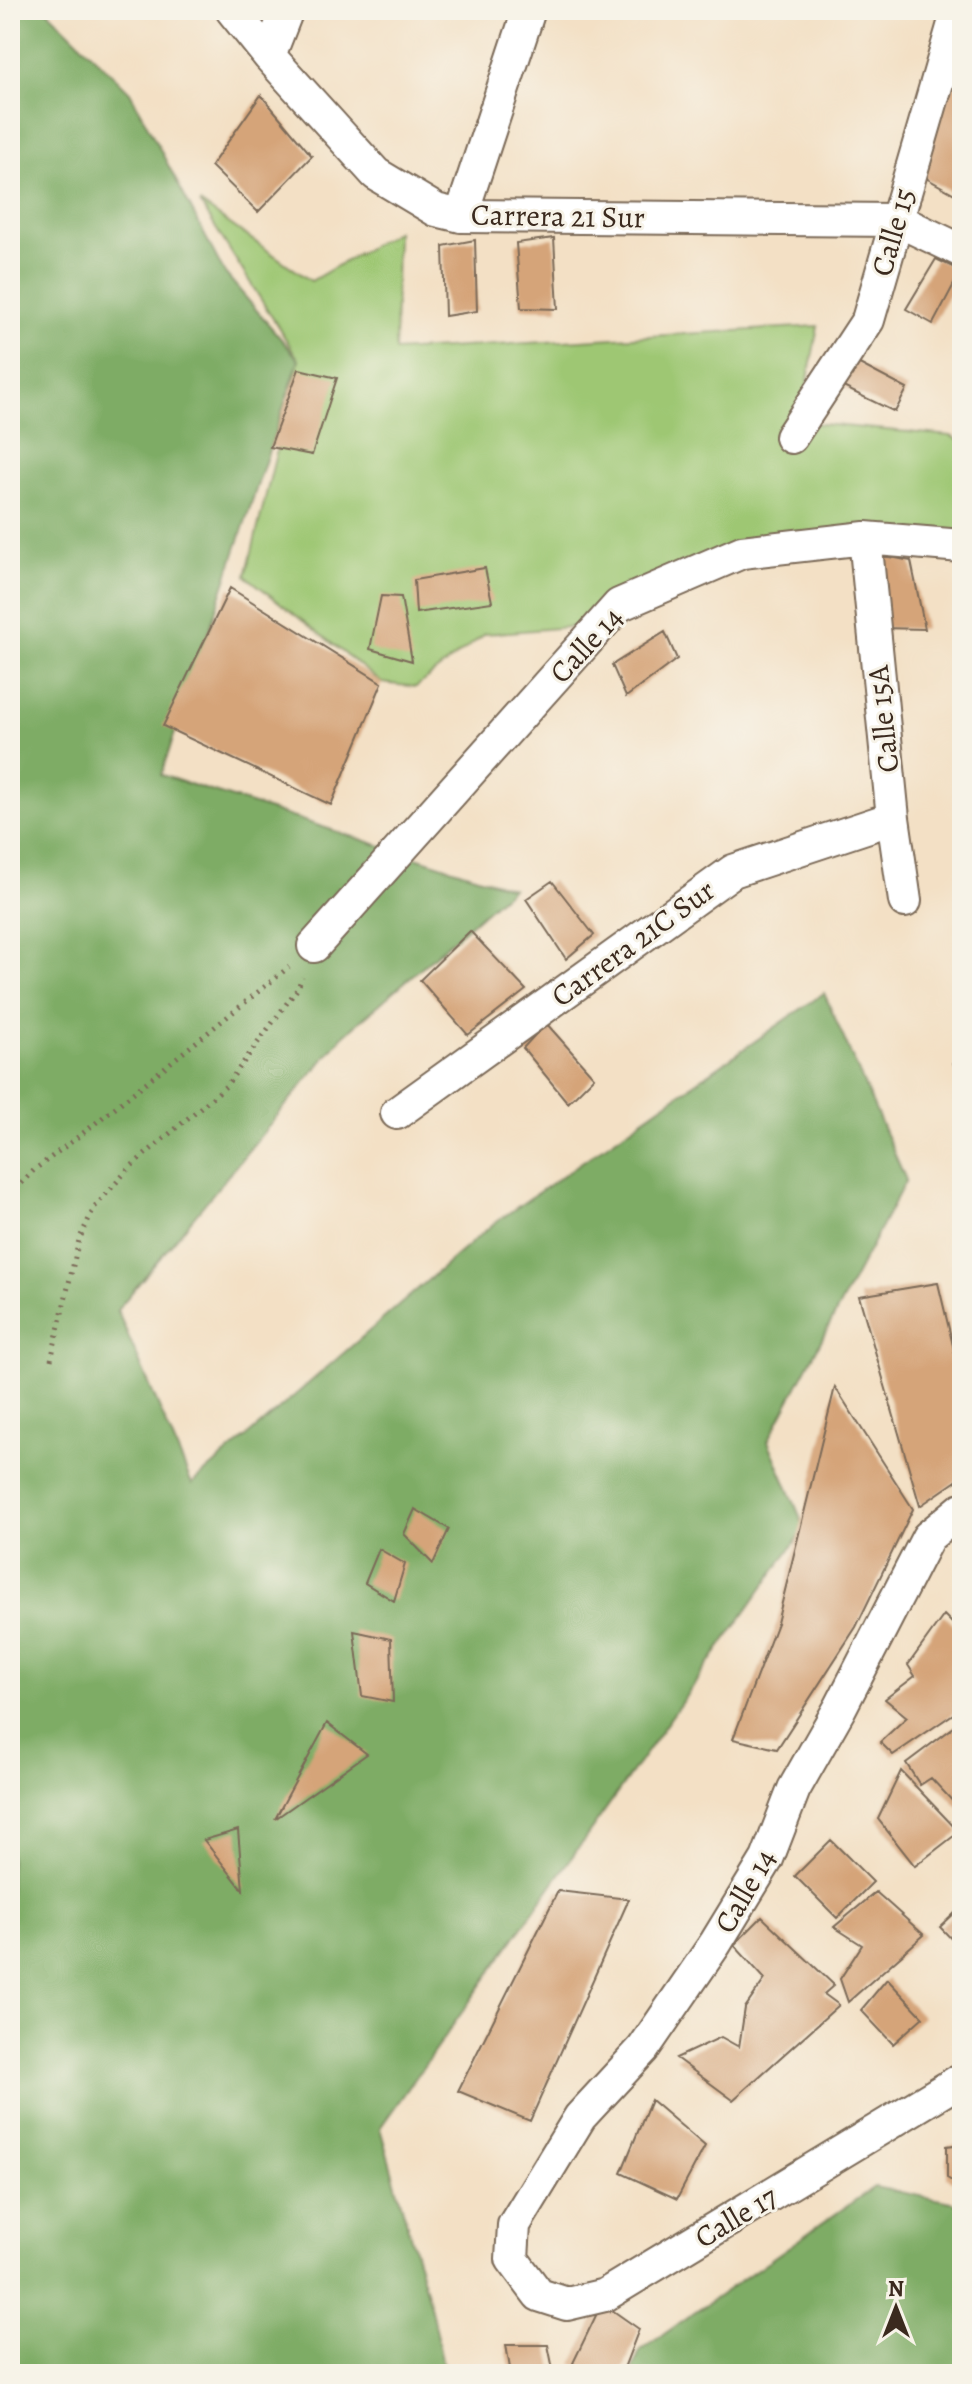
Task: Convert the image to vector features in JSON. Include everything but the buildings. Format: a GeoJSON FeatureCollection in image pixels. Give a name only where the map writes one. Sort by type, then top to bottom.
{"type":"FeatureCollection","features":[{"type":"Feature","properties":{"kind":"street","name":"Carrera 21 Sur"},"geometry":{"type":"LineString","coordinates":[[232,10],[269,56],[376,174],[436,210],[461,216],[897,220],[962,251]]}},
{"type":"Feature","properties":{"kind":"street"},"geometry":{"type":"LineString","coordinates":[[269,56],[287,10]]}},
{"type":"Feature","properties":{"kind":"street"},"geometry":{"type":"LineString","coordinates":[[461,216],[529,10]]}},
{"type":"Feature","properties":{"kind":"street","name":"Calle 15"},"geometry":{"type":"LineString","coordinates":[[791,437],[868,320],[958,10]]}},
{"type":"Feature","properties":{"kind":"street","name":"Calle 14"},"geometry":{"type":"LineString","coordinates":[[314,946],[619,605],[742,552],[865,538],[962,546]]}},
{"type":"Feature","properties":{"kind":"street","name":"Calle 15A"},"geometry":{"type":"LineString","coordinates":[[865,538],[893,818],[905,901]]}},
{"type":"Feature","properties":{"kind":"street","name":"Carrera 21C Sur"},"geometry":{"type":"LineString","coordinates":[[397,1113],[733,871],[893,818]]}},
{"type":"Feature","properties":{"kind":"street","name":"Calle 14"},"geometry":{"type":"LineString","coordinates":[[512,2259],[514,2225],[580,2117],[643,2049],[715,1944],[767,1859],[794,1789],[840,1708],[928,1537],[962,1509]]}},
{"type":"Feature","properties":{"kind":"street","name":"Calle 17"},"geometry":{"type":"LineString","coordinates":[[512,2259],[539,2295],[567,2304],[605,2295],[962,2079]]}},
{"type":"Feature","properties":{"kind":"path"},"geometry":{"type":"LineString","coordinates":[[10,1195],[34,1170],[314,946]]}},
{"type":"Feature","properties":{"kind":"path"},"geometry":{"type":"LineString","coordinates":[[51,1360],[79,1240],[94,1208],[129,1168],[226,1086],[298,988],[314,946]]}},
{"type":"Feature","properties":{"kind":"green space"},"geometry":{"type":"Polygon","coordinates":[[[10,10],[47,10],[130,92],[224,272],[299,360],[161,775],[512,888],[342,1037],[117,1310],[192,1484],[493,1224],[824,993],[906,1180],[768,1441],[805,1528],[380,2128],[430,2305],[445,2374],[10,2374],[10,10]]]}},
{"type":"Feature","properties":{"kind":"green space"},"geometry":{"type":"Polygon","coordinates":[[[200,203],[311,281],[397,231],[395,351],[818,326],[800,422],[951,436],[962,442],[962,532],[748,551],[617,623],[485,634],[416,687],[382,683],[246,576],[299,360],[200,203]]]}},
{"type":"Feature","properties":{"kind":"green space"},"geometry":{"type":"Polygon","coordinates":[[[874,2187],[962,2204],[962,2374],[631,2374],[640,2351],[874,2187]]]}}]}
